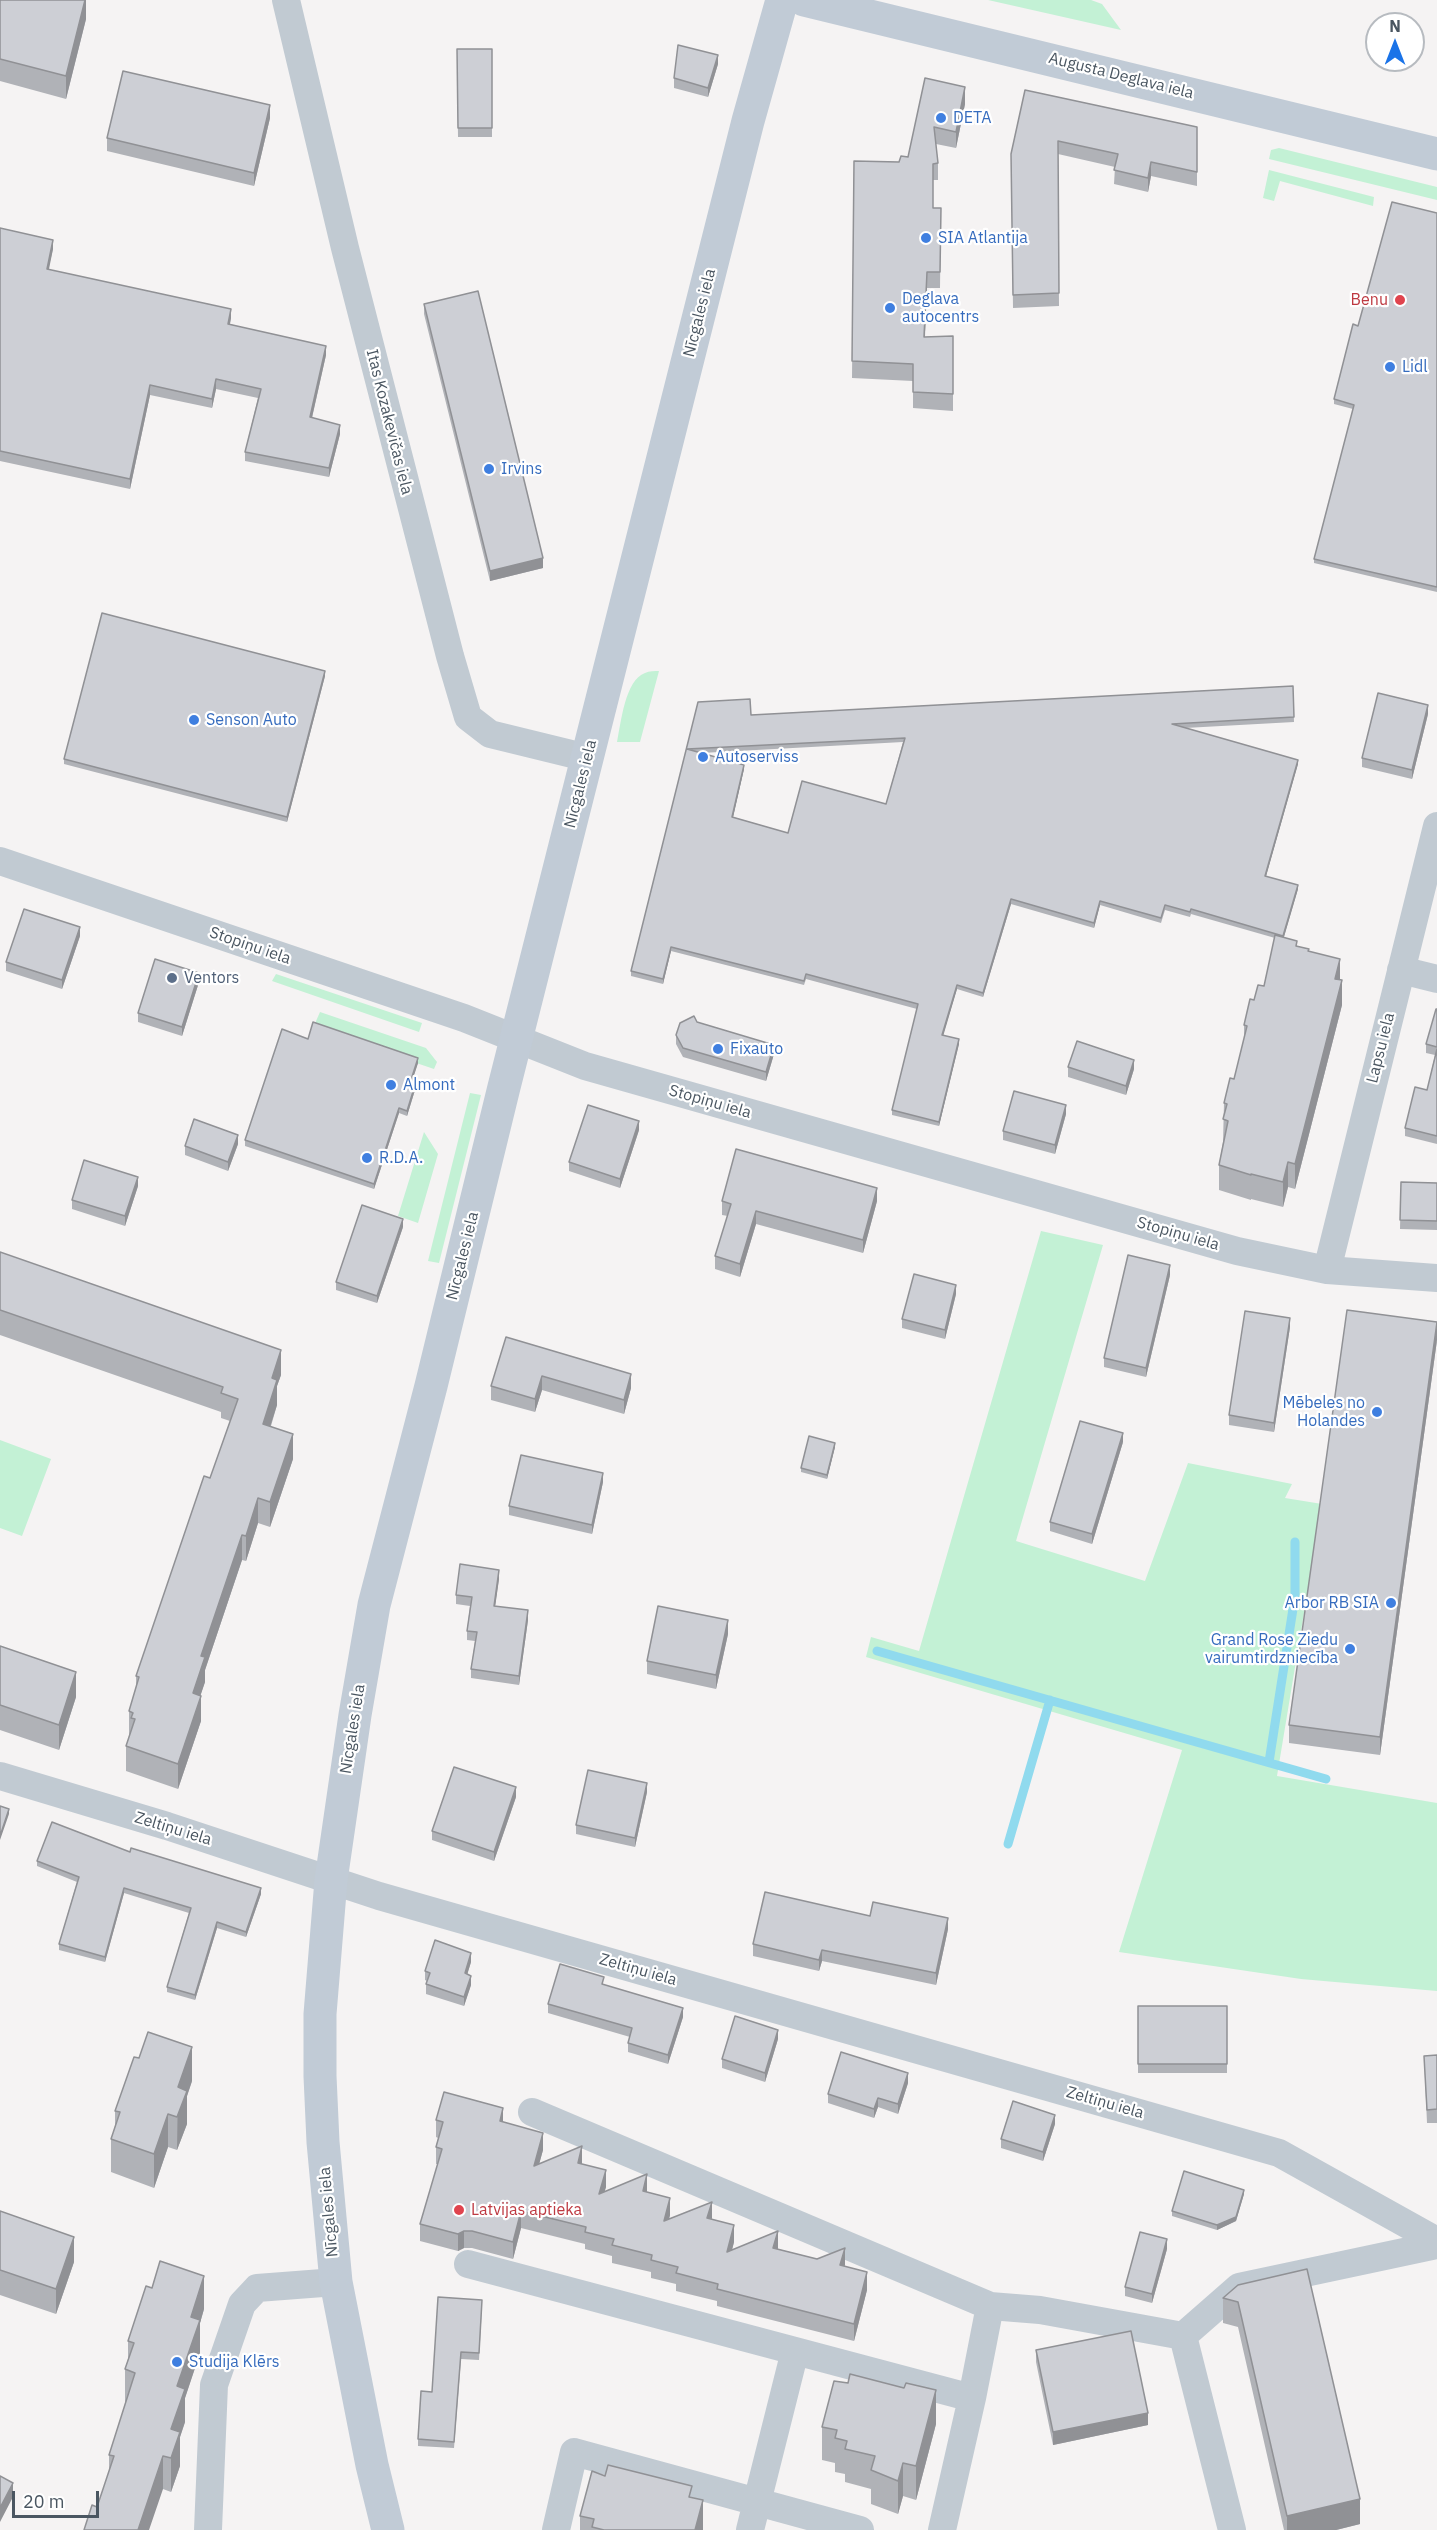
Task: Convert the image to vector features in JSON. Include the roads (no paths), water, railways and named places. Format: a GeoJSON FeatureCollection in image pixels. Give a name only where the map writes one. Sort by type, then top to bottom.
{"type":"FeatureCollection","features":[{"type":"Feature","properties":{"kind":"street","name":"Itas Kozakevičas iela"},"geometry":{"type":"LineString","coordinates":[[286,0],[348,260],[450,656],[468,717],[490,734],[588,758]]}},
{"type":"Feature","properties":{"kind":"street","name":"Nīcgales iela"},"geometry":{"type":"LineString","coordinates":[[388,2530],[372,2465],[336,2282],[323,2142],[320,2014],[331,1880],[355,1715],[374,1605],[751,111],[782,0]]}},
{"type":"Feature","properties":{"kind":"street","name":"Augusta Deglava iela"},"geometry":{"type":"LineString","coordinates":[[804,0],[1437,154]]}},
{"type":"Feature","properties":{"kind":"street","name":"Lapsu iela"},"geometry":{"type":"LineString","coordinates":[[1327,1270],[1437,826]]}},
{"type":"Feature","properties":{"kind":"street","name":"Stopiņu iela"},"geometry":{"type":"LineString","coordinates":[[0,861],[517,1037],[585,1066],[652,1086],[1237,1251],[1327,1270],[1437,1278]]}},
{"type":"Feature","properties":{"kind":"street"},"geometry":{"type":"LineString","coordinates":[[1401,970],[1437,979]]}},
{"type":"Feature","properties":{"kind":"street","name":"Zeltiņu iela"},"geometry":{"type":"LineString","coordinates":[[0,1776],[167,1826],[414,1906],[1279,2153],[1437,2243]]}},
{"type":"Feature","properties":{"kind":"street"},"geometry":{"type":"LineString","coordinates":[[532,2112],[990,2306],[1040,2310],[1183,2336]]}},
{"type":"Feature","properties":{"kind":"street"},"geometry":{"type":"LineString","coordinates":[[1183,2336],[1239,2287],[1437,2243]]}},
{"type":"Feature","properties":{"kind":"street"},"geometry":{"type":"LineString","coordinates":[[468,2264],[972,2398]]}},
{"type":"Feature","properties":{"kind":"street"},"geometry":{"type":"LineString","coordinates":[[208,2530],[214,2385],[242,2304],[257,2288],[336,2282]]}},
{"type":"Feature","properties":{"kind":"street"},"geometry":{"type":"LineString","coordinates":[[942,2530],[990,2306]]}},
{"type":"Feature","properties":{"kind":"street"},"geometry":{"type":"LineString","coordinates":[[1183,2336],[1232,2530]]}},
{"type":"Feature","properties":{"kind":"street"},"geometry":{"type":"LineString","coordinates":[[753,2517],[795,2351]]}},
{"type":"Feature","properties":{"kind":"street"},"geometry":{"type":"LineString","coordinates":[[556,2530],[574,2452],[753,2517],[860,2530]]}},
{"type":"Feature","properties":{"kind":"waterway"},"geometry":{"type":"LineString","coordinates":[[1269,1762],[1295,1596],[1295,1542]]}},
{"type":"Feature","properties":{"kind":"waterway"},"geometry":{"type":"LineString","coordinates":[[877,1651],[1326,1779]]}},
{"type":"Feature","properties":{"kind":"waterway"},"geometry":{"type":"LineString","coordinates":[[1008,1844],[1050,1700]]}},
{"type":"Feature","properties":{"kind":"place","name":"DETA"},"geometry":{"type":"Point","coordinates":[941,118]}},
{"type":"Feature","properties":{"kind":"place","name":"SIA Atlantija"},"geometry":{"type":"Point","coordinates":[926,238]}},
{"type":"Feature","properties":{"kind":"place","name":"Benu"},"geometry":{"type":"Point","coordinates":[1400,300]}},
{"type":"Feature","properties":{"kind":"place","name":"Deglava autocentrs"},"geometry":{"type":"Point","coordinates":[890,308]}},
{"type":"Feature","properties":{"kind":"place","name":"Lidl"},"geometry":{"type":"Point","coordinates":[1390,367]}},
{"type":"Feature","properties":{"kind":"place","name":"Irvins"},"geometry":{"type":"Point","coordinates":[489,469]}},
{"type":"Feature","properties":{"kind":"place","name":"Senson Auto"},"geometry":{"type":"Point","coordinates":[194,720]}},
{"type":"Feature","properties":{"kind":"place","name":"Autoserviss"},"geometry":{"type":"Point","coordinates":[703,757]}},
{"type":"Feature","properties":{"kind":"place","name":"Ventors"},"geometry":{"type":"Point","coordinates":[172,978]}},
{"type":"Feature","properties":{"kind":"place","name":"Fixauto"},"geometry":{"type":"Point","coordinates":[718,1049]}},
{"type":"Feature","properties":{"kind":"place","name":"Almont"},"geometry":{"type":"Point","coordinates":[391,1085]}},
{"type":"Feature","properties":{"kind":"place","name":"R.D.A."},"geometry":{"type":"Point","coordinates":[367,1158]}},
{"type":"Feature","properties":{"kind":"place","name":"Mēbeles no Holandes"},"geometry":{"type":"Point","coordinates":[1377,1412]}},
{"type":"Feature","properties":{"kind":"place","name":"Arbor RB SIA"},"geometry":{"type":"Point","coordinates":[1391,1603]}},
{"type":"Feature","properties":{"kind":"place","name":"Grand Rose Ziedu vairumtirdzniecība"},"geometry":{"type":"Point","coordinates":[1350,1649]}},
{"type":"Feature","properties":{"kind":"place","name":"Latvijas aptieka"},"geometry":{"type":"Point","coordinates":[459,2210]}},
{"type":"Feature","properties":{"kind":"place","name":"Studija Klērs"},"geometry":{"type":"Point","coordinates":[177,2362]}}]}
